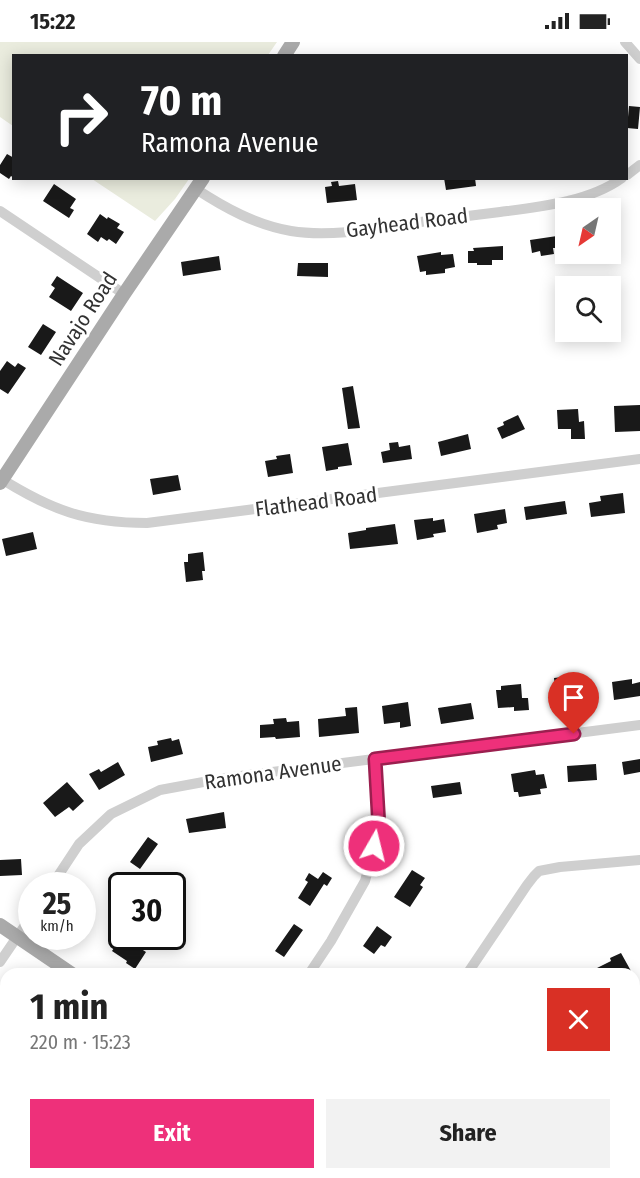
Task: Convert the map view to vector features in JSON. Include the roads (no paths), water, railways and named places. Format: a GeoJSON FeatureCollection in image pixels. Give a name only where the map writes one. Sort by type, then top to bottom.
{"type":"FeatureCollection","features":[{"type":"Feature","properties":{"kind":"main road","name":"Navajo Road"},"geometry":{"type":"LineString","coordinates":[[1,480],[199,184]]}},
{"type":"Feature","properties":{"kind":"main road"},"geometry":{"type":"LineString","coordinates":[[0,925],[63,968]]}},
{"type":"Feature","properties":{"kind":"street"},"geometry":{"type":"LineString","coordinates":[[625,42],[640,59]]}},
{"type":"Feature","properties":{"kind":"street"},"geometry":{"type":"LineString","coordinates":[[628,174],[640,165]]}},
{"type":"Feature","properties":{"kind":"street","name":"Gayhead Road"},"geometry":{"type":"LineString","coordinates":[[199,184],[230,209],[267,225],[293,231],[324,233],[540,207],[595,192],[618,180]]}},
{"type":"Feature","properties":{"kind":"street"},"geometry":{"type":"LineString","coordinates":[[0,211],[124,294]]}},
{"type":"Feature","properties":{"kind":"street","name":"Flathead Road"},"geometry":{"type":"LineString","coordinates":[[1,480],[48,505],[82,517],[120,523],[147,523],[640,459]]}},
{"type":"Feature","properties":{"kind":"street","name":"Ramona Avenue"},"geometry":{"type":"LineString","coordinates":[[61,872],[79,844],[111,814],[160,790],[225,778],[640,725]]}},
{"type":"Feature","properties":{"kind":"street"},"geometry":{"type":"LineString","coordinates":[[313,968],[365,881],[379,828],[375,759]]}},
{"type":"Feature","properties":{"kind":"street"},"geometry":{"type":"LineString","coordinates":[[471,968],[539,871],[640,860]]}},
{"type":"Feature","properties":{"kind":"street"},"geometry":{"type":"LineString","coordinates":[[0,962],[17,937]]}}]}
